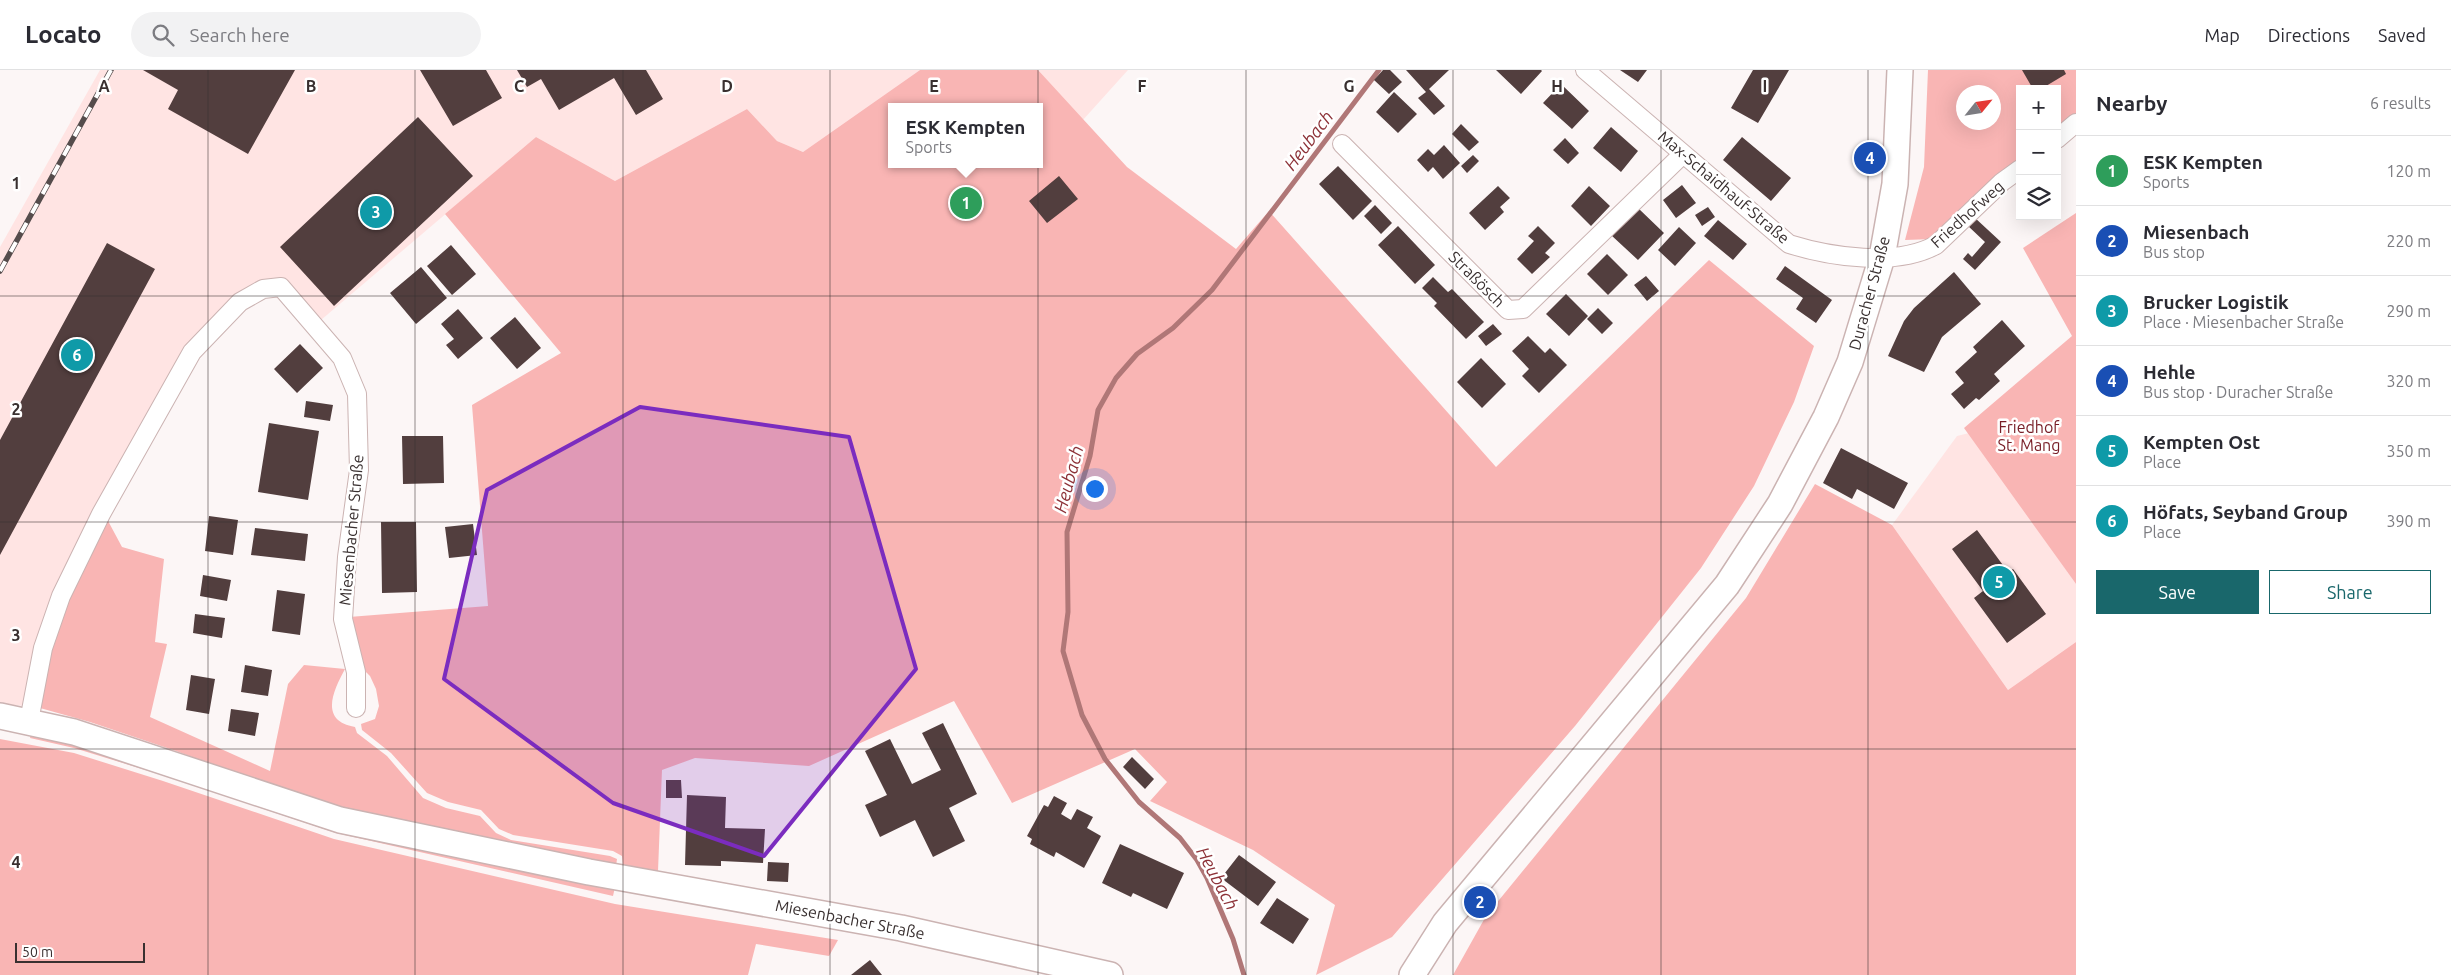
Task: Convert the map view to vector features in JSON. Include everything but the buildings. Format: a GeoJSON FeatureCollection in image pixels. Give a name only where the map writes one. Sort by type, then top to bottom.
{"type":"FeatureCollection","features":[{"type":"Feature","properties":{"kind":"street","name":"Max-Schaidhauf-Straße"},"geometry":{"type":"LineString","coordinates":[[1585,70],[1789,244],[1810,251],[1850,257],[1884,249]]}},
{"type":"Feature","properties":{"kind":"street","name":"Duracher Straße"},"geometry":{"type":"LineString","coordinates":[[1412,975],[1445,923],[1463,900],[1728,585],[1780,504],[1826,417],[1848,367],[1884,249],[1893,195],[1900,70]]}},
{"type":"Feature","properties":{"kind":"street"},"geometry":{"type":"LineString","coordinates":[[2061,136],[2076,123]]}},
{"type":"Feature","properties":{"kind":"street","name":"Straßösch"},"geometry":{"type":"LineString","coordinates":[[1342,144],[1508,310],[1522,308],[1684,154]]}},
{"type":"Feature","properties":{"kind":"street","name":"Friedhofweg"},"geometry":{"type":"LineString","coordinates":[[1884,249],[1914,254],[1936,246],[1996,188],[2016,172]]}},
{"type":"Feature","properties":{"kind":"street","name":"Miesenbacher Straße"},"geometry":{"type":"LineString","coordinates":[[29,721],[43,648],[61,596],[102,514],[192,352],[240,302],[263,289],[281,287],[342,358],[357,394],[359,470],[349,539],[343,620],[356,672],[356,708]]}},
{"type":"Feature","properties":{"kind":"street","name":"Miesenbacher Straße"},"geometry":{"type":"LineString","coordinates":[[0,716],[83,734],[340,820],[589,872],[902,928],[1110,975]]}},
{"type":"Feature","properties":{"kind":"highlighted area"},"geometry":{"type":"Polygon","coordinates":[[[640,407],[849,437],[916,669],[764,856],[613,803],[444,679],[487,490],[640,407]]]}},
{"type":"Feature","properties":{"kind":"shaded area"},"geometry":{"type":"Polygon","coordinates":[[[100,70],[920,70],[803,152],[777,141],[747,109],[615,181],[536,137],[321,320],[285,279],[234,298],[96,510],[25,706],[0,704],[0,247],[100,70]]]}},
{"type":"Feature","properties":{"kind":"shaded area"},"geometry":{"type":"Polygon","coordinates":[[[1038,70],[1128,70],[1082,121],[1038,70]]]}},
{"type":"Feature","properties":{"kind":"shaded area"},"geometry":{"type":"Polygon","coordinates":[[[1969,433],[2076,584],[2076,642],[2008,690],[1892,525],[1957,436],[1969,433]]]}},
{"type":"Feature","properties":{"kind":"green space"},"geometry":{"type":"Polygon","coordinates":[[[920,70],[1038,70],[1127,167],[1236,249],[1269,211],[1496,467],[1709,260],[1814,346],[1794,402],[1754,486],[1701,568],[1575,726],[1392,937],[1316,975],[1335,905],[1253,850],[1150,801],[1167,782],[1135,749],[1012,803],[954,701],[809,766],[695,758],[662,770],[658,871],[623,866],[622,856],[613,851],[513,835],[499,829],[481,810],[448,802],[427,793],[391,753],[362,730],[361,724],[375,719],[379,706],[376,689],[370,676],[359,665],[349,617],[488,606],[472,405],[561,353],[445,214],[536,137],[615,181],[747,109],[777,141],[803,152],[920,70]]]}},
{"type":"Feature","properties":{"kind":"green space"},"geometry":{"type":"Polygon","coordinates":[[[1928,70],[2076,70],[2076,114],[2061,126],[2061,85],[2016,85],[2016,163],[1933,239],[1905,240],[1924,167],[1928,70]]]}},
{"type":"Feature","properties":{"kind":"green space","name":"Friedhof St. Mang"},"geometry":{"type":"Polygon","coordinates":[[[2076,213],[2076,584],[1964,428],[2072,336],[2023,248],[2076,213]]]}},
{"type":"Feature","properties":{"kind":"green space"},"geometry":{"type":"Polygon","coordinates":[[[1815,484],[1892,525],[2008,690],[2076,642],[2076,975],[1453,975],[1486,916],[1746,598],[1815,484]]]}},
{"type":"Feature","properties":{"kind":"green space"},"geometry":{"type":"Polygon","coordinates":[[[107,519],[122,547],[164,559],[155,642],[167,644],[150,717],[270,771],[288,684],[304,665],[345,669],[333,695],[333,712],[344,724],[355,727],[357,733],[387,756],[423,798],[446,808],[480,816],[496,833],[511,840],[610,856],[617,859],[616,866],[342,812],[176,751],[90,722],[40,708],[47,650],[65,603],[107,519]]]}},
{"type":"Feature","properties":{"kind":"green space"},"geometry":{"type":"Polygon","coordinates":[[[32,731],[615,887],[613,896],[336,833],[165,776],[74,748],[30,738],[32,731]]]}},
{"type":"Feature","properties":{"kind":"green space"},"geometry":{"type":"Polygon","coordinates":[[[0,739],[74,753],[334,839],[615,904],[838,940],[829,956],[756,944],[748,975],[0,975],[0,739]]]}},
{"type":"Feature","properties":{"kind":"waterway","name":"Heubach"},"geometry":{"type":"LineString","coordinates":[[1244,975],[1233,939],[1207,878],[1197,860],[1180,838],[1139,802],[1105,759],[1082,715],[1063,651],[1068,612],[1067,532],[1090,456],[1098,410],[1116,378],[1137,354],[1173,328],[1212,290],[1379,70]]}},
{"type":"Feature","properties":{"kind":"railway"},"geometry":{"type":"LineString","coordinates":[[0,271],[111,70]]}},
{"type":"Feature","properties":{"kind":"place","name":"Hehle"},"geometry":{"type":"Point","coordinates":[1870,158]}},
{"type":"Feature","properties":{"kind":"place","name":"ESK Kempten"},"geometry":{"type":"Point","coordinates":[966,203]}},
{"type":"Feature","properties":{"kind":"place","name":"Brucker Logistik"},"geometry":{"type":"Point","coordinates":[376,212]}},
{"type":"Feature","properties":{"kind":"place","name":"Höfats, Seyband Group"},"geometry":{"type":"Point","coordinates":[77,355]}},
{"type":"Feature","properties":{"kind":"place","name":"Kempten Ost"},"geometry":{"type":"Point","coordinates":[1999,582]}},
{"type":"Feature","properties":{"kind":"place","name":"Miesenbach"},"geometry":{"type":"Point","coordinates":[1480,902]}}]}
